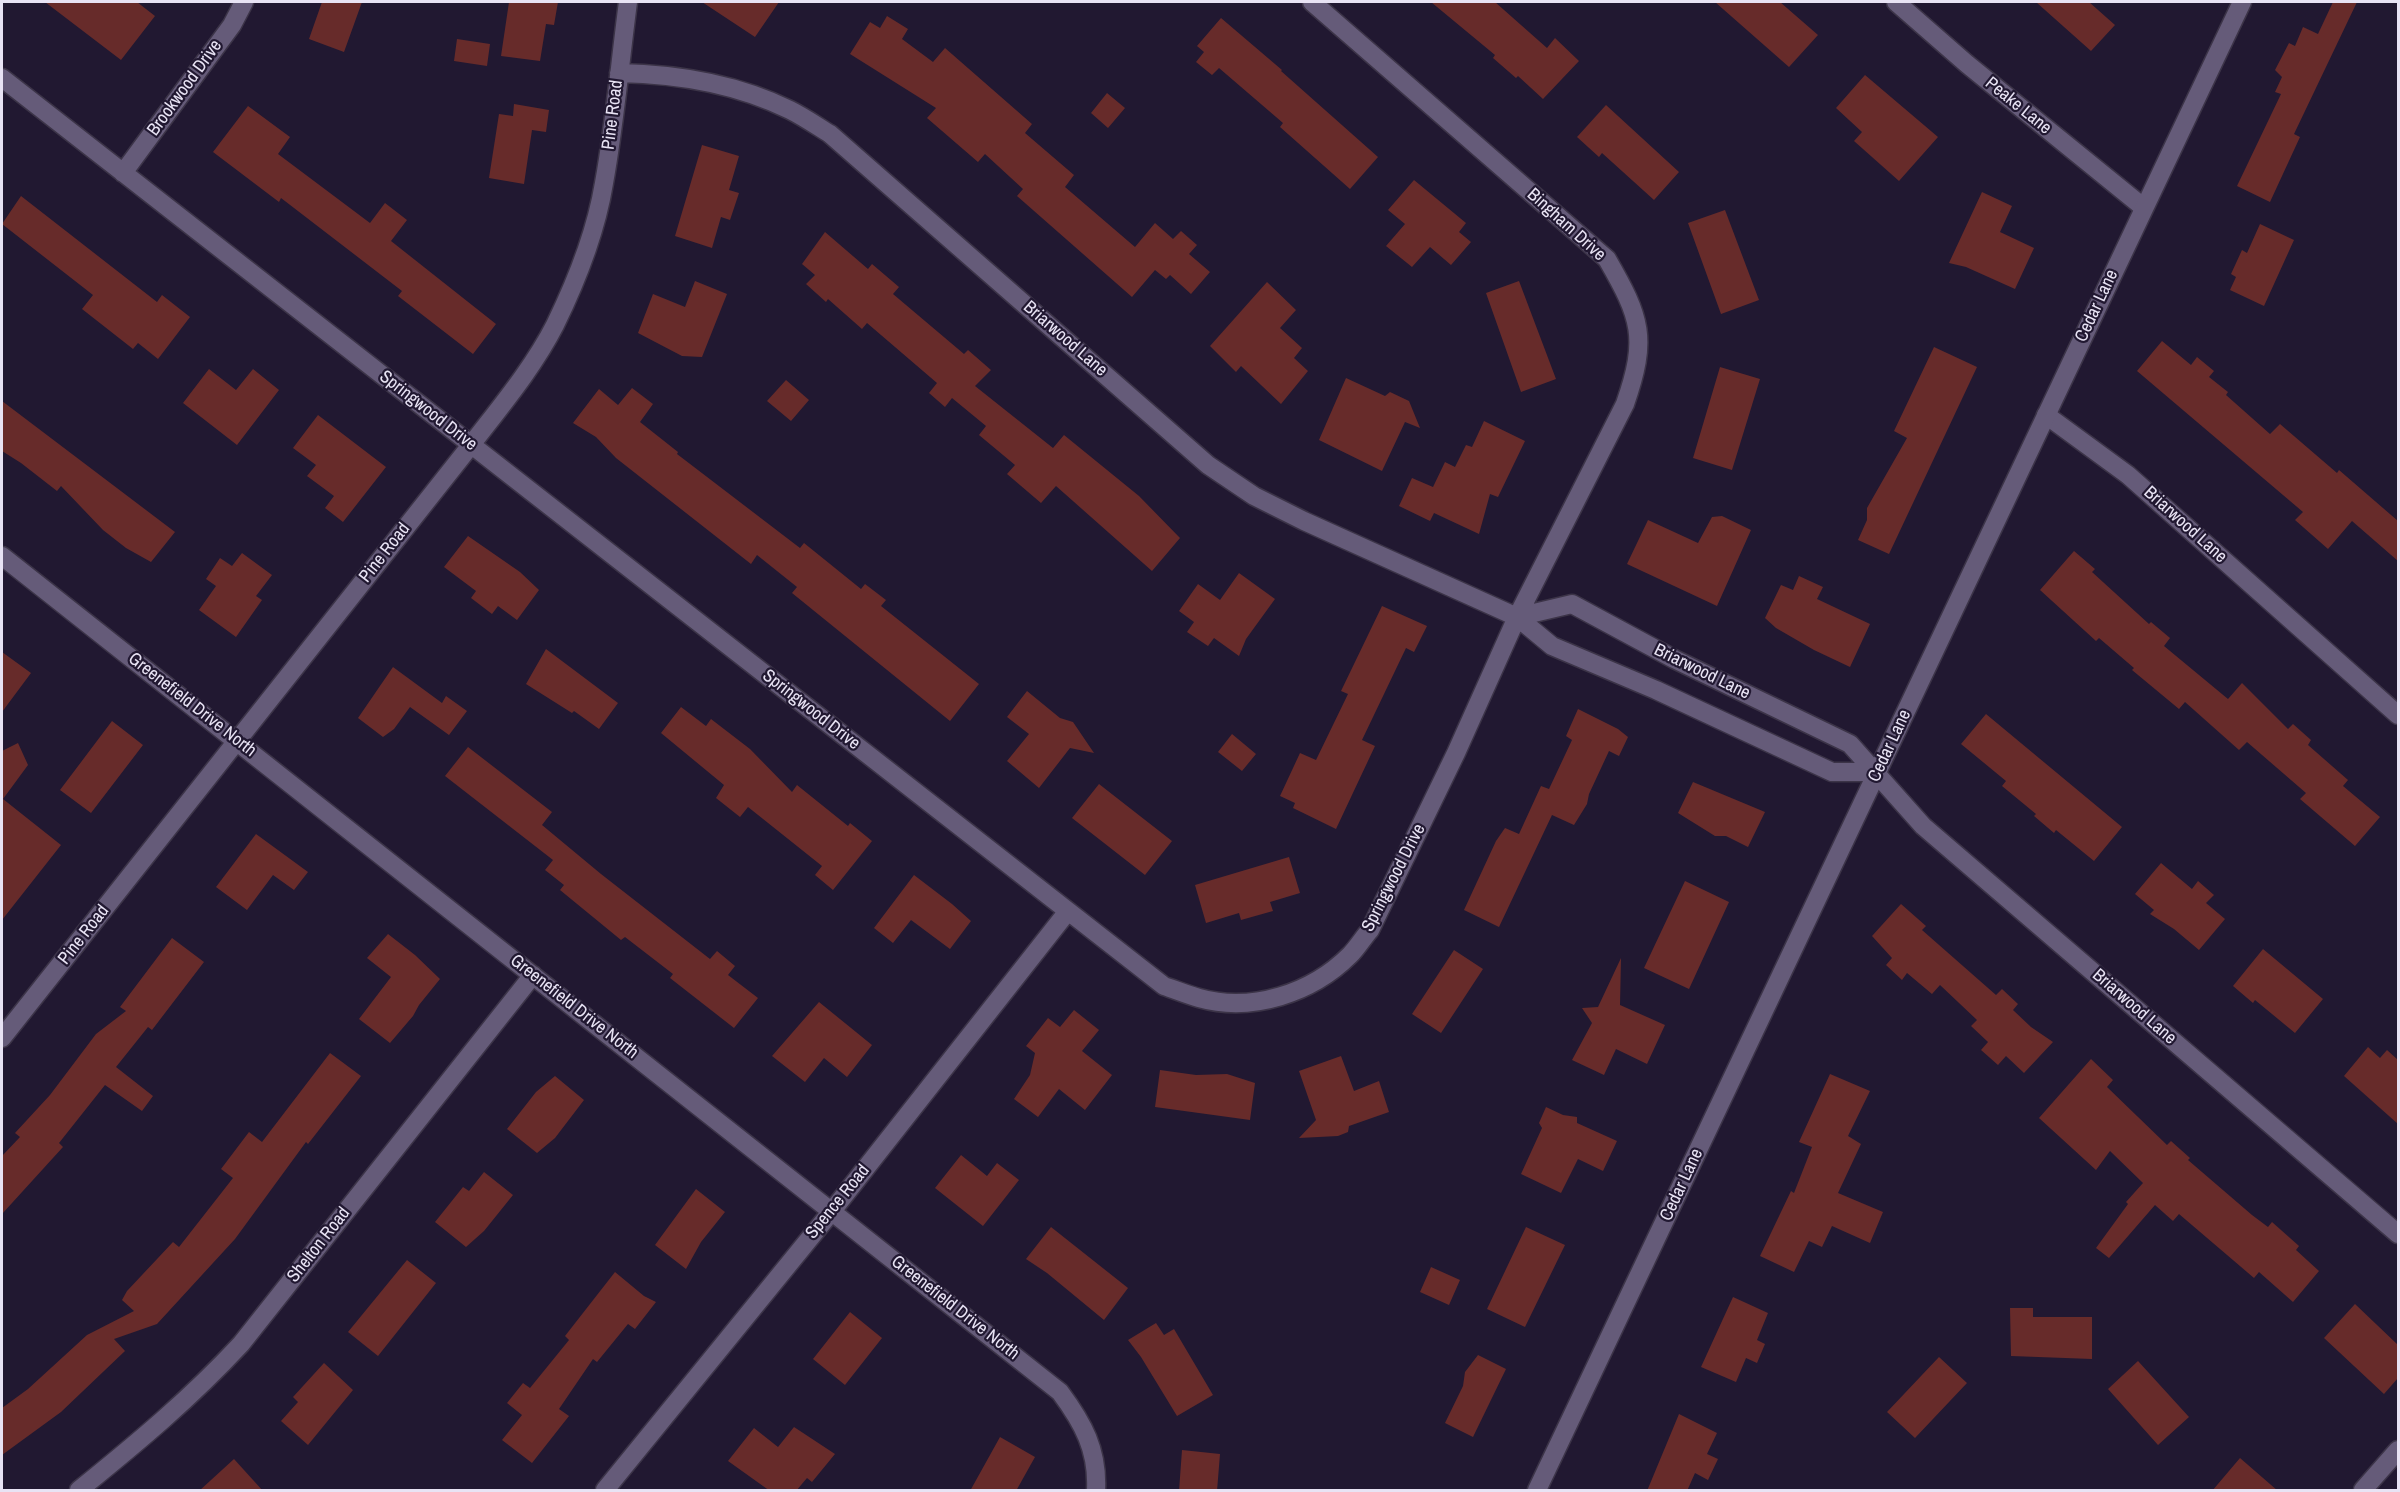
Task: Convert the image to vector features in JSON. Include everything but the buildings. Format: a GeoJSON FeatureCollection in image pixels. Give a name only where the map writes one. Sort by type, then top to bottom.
{"type":"FeatureCollection","features":[{"type":"Feature","properties":{"kind":"street","name":"Brookwood Drive"},"geometry":{"type":"LineString","coordinates":[[123,173],[232,25],[244,2]]}},
{"type":"Feature","properties":{"kind":"street","name":"Pine Road"},"geometry":{"type":"LineString","coordinates":[[2,1038],[524,376],[554,326],[578,273],[593,229],[604,184],[628,2]]}},
{"type":"Feature","properties":{"kind":"street","name":"Bingham Drive"},"geometry":{"type":"LineString","coordinates":[[1312,2],[1607,259],[1625,290],[1637,321],[1639,353],[1625,404],[1517,617]]}},
{"type":"Feature","properties":{"kind":"street","name":"Peake Lane"},"geometry":{"type":"LineString","coordinates":[[1896,2],[1967,64],[2144,207]]}},
{"type":"Feature","properties":{"kind":"street","name":"Cedar Lane"},"geometry":{"type":"LineString","coordinates":[[1537,1491],[2242,2]]}},
{"type":"Feature","properties":{"kind":"street","name":"Briarwood Lane"},"geometry":{"type":"LineString","coordinates":[[618,73],[659,74],[710,82],[757,96],[783,107],[830,134],[1208,465],[1254,496],[1304,521],[1517,617],[1552,646],[1656,690],[1832,772],[1877,772]]}},
{"type":"Feature","properties":{"kind":"street","name":"Springwood Drive"},"geometry":{"type":"LineString","coordinates":[[2,78],[1164,986],[1201,999],[1233,1003],[1265,1000],[1296,991],[1325,975],[1350,955],[1370,930],[1456,753],[1517,617]]}},
{"type":"Feature","properties":{"kind":"street","name":"Briarwood Lane"},"geometry":{"type":"LineString","coordinates":[[2046,415],[2128,475],[2398,715]]}},
{"type":"Feature","properties":{"kind":"street","name":"Greenefield Drive North"},"geometry":{"type":"LineString","coordinates":[[2,556],[1060,1392],[1081,1421],[1092,1449],[1097,1479],[1096,1491]]}},
{"type":"Feature","properties":{"kind":"street","name":"Briarwood Lane"},"geometry":{"type":"LineString","coordinates":[[1517,617],[1572,604],[1674,659],[1850,744],[1923,826],[2398,1234]]}},
{"type":"Feature","properties":{"kind":"street","name":"Spence Road"},"geometry":{"type":"LineString","coordinates":[[605,1491],[832,1211],[1068,911]]}},
{"type":"Feature","properties":{"kind":"street","name":"Shelton Road"},"geometry":{"type":"LineString","coordinates":[[79,1491],[162,1423],[242,1344],[533,975]]}},
{"type":"Feature","properties":{"kind":"street"},"geometry":{"type":"LineString","coordinates":[[2363,1491],[2398,1450]]}}]}
